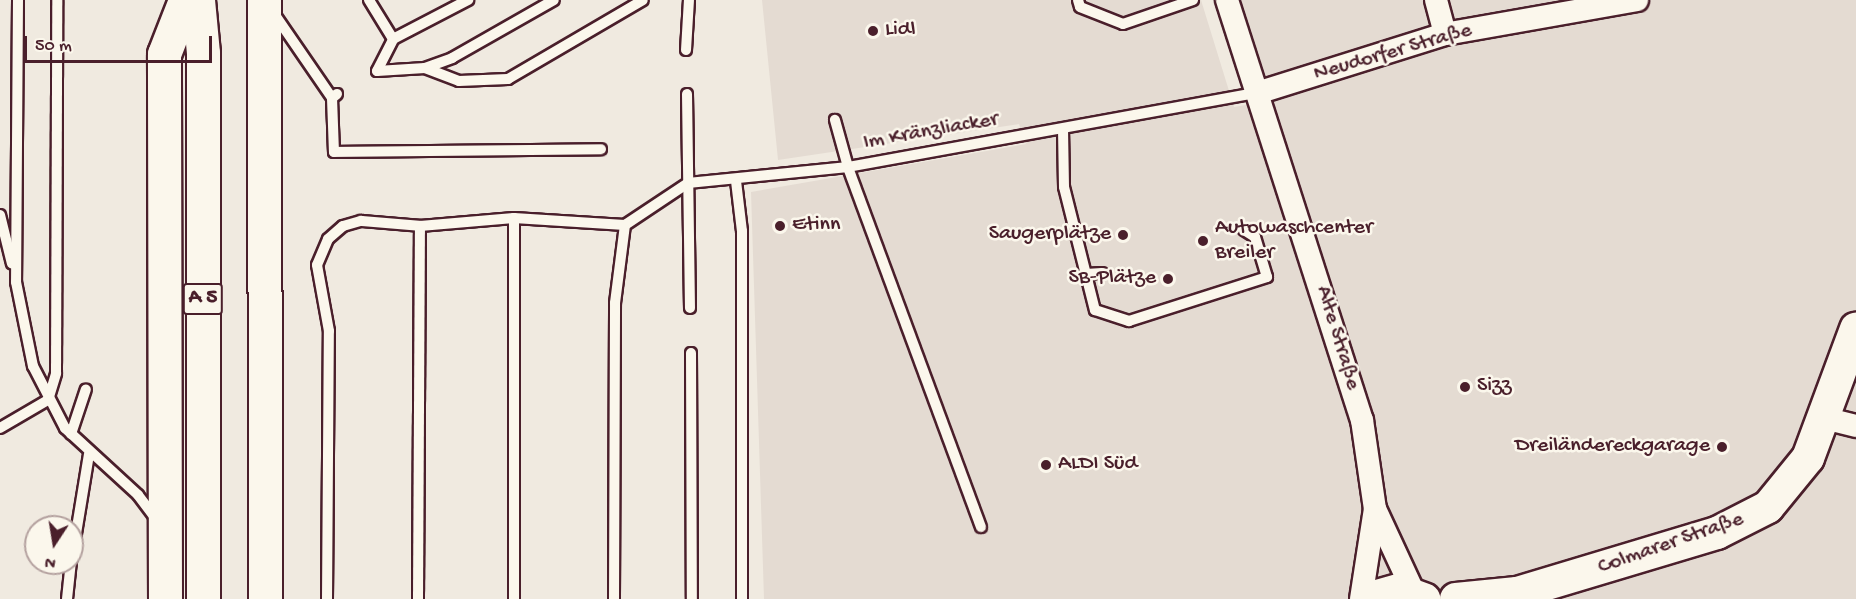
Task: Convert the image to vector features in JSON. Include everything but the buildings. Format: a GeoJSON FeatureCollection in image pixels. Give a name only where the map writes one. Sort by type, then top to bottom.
{"type":"FeatureCollection","features":[{"type":"Feature","properties":{"kind":"highway"},"geometry":{"type":"LineString","coordinates":[[165,599],[164,54],[185,0]]}},
{"type":"Feature","properties":{"kind":"highway","name":"A 5"},"geometry":{"type":"LineString","coordinates":[[198,0],[203,53],[203,599]]}},
{"type":"Feature","properties":{"kind":"highway"},"geometry":{"type":"LineString","coordinates":[[264,0],[265,599]]}},
{"type":"Feature","properties":{"kind":"main road","name":"Colmarer Straße"},"geometry":{"type":"LineString","coordinates":[[1456,599],[1514,596],[1746,520],[1788,487],[1808,458],[1856,329]]}},
{"type":"Feature","properties":{"kind":"main road"},"geometry":{"type":"LineString","coordinates":[[1367,599],[1385,591],[1419,596]]}},
{"type":"Feature","properties":{"kind":"street","name":"Alte Straße"},"geometry":{"type":"LineString","coordinates":[[1227,0],[1362,420],[1375,509],[1361,599]]}},
{"type":"Feature","properties":{"kind":"street"},"geometry":{"type":"LineString","coordinates":[[1437,0],[1445,34]]}},
{"type":"Feature","properties":{"kind":"street","name":"Neudorfer Straße"},"geometry":{"type":"LineString","coordinates":[[1257,93],[1445,34],[1637,0]]}},
{"type":"Feature","properties":{"kind":"street"},"geometry":{"type":"LineString","coordinates":[[1824,418],[1856,426]]}},
{"type":"Feature","properties":{"kind":"street","name":"Alte Straße"},"geometry":{"type":"LineString","coordinates":[[1375,509],[1419,596]]}},
{"type":"Feature","properties":{"kind":"lane"},"geometry":{"type":"LineString","coordinates":[[16,282],[18,0]]}},
{"type":"Feature","properties":{"kind":"lane"},"geometry":{"type":"LineString","coordinates":[[0,428],[48,400],[56,373],[57,0]]}},
{"type":"Feature","properties":{"kind":"lane"},"geometry":{"type":"LineString","coordinates":[[264,0],[334,96],[334,152],[601,149]]}},
{"type":"Feature","properties":{"kind":"lane"},"geometry":{"type":"LineString","coordinates":[[369,0],[393,39]]}},
{"type":"Feature","properties":{"kind":"lane"},"geometry":{"type":"LineString","coordinates":[[468,0],[393,39],[378,71],[425,68],[554,0]]}},
{"type":"Feature","properties":{"kind":"lane"},"geometry":{"type":"LineString","coordinates":[[425,68],[459,81],[508,79],[643,0]]}},
{"type":"Feature","properties":{"kind":"lane"},"geometry":{"type":"LineString","coordinates":[[686,50],[689,0]]}},
{"type":"Feature","properties":{"kind":"lane"},"geometry":{"type":"LineString","coordinates":[[1078,0],[1080,8],[1123,24],[1173,3],[1194,0]]}},
{"type":"Feature","properties":{"kind":"lane","name":"Im Kränzliacker"},"geometry":{"type":"LineString","coordinates":[[981,527],[848,166],[1257,93]]}},
{"type":"Feature","properties":{"kind":"lane"},"geometry":{"type":"LineString","coordinates":[[687,94],[690,308]]}},
{"type":"Feature","properties":{"kind":"lane"},"geometry":{"type":"LineString","coordinates":[[327,599],[329,331],[317,265],[328,239],[343,226],[361,221],[420,226],[514,218],[625,225],[688,183],[736,181],[848,166],[836,120]]}},
{"type":"Feature","properties":{"kind":"lane"},"geometry":{"type":"LineString","coordinates":[[1062,129],[1064,187],[1095,310],[1129,321],[1267,277],[1255,237],[1244,230]]}},
{"type":"Feature","properties":{"kind":"lane"},"geometry":{"type":"LineString","coordinates":[[736,181],[742,231],[742,599]]}},
{"type":"Feature","properties":{"kind":"lane"},"geometry":{"type":"LineString","coordinates":[[0,215],[33,366],[48,400],[71,434],[89,454],[138,495],[165,531]]}},
{"type":"Feature","properties":{"kind":"lane"},"geometry":{"type":"LineString","coordinates":[[514,218],[514,599]]}},
{"type":"Feature","properties":{"kind":"lane"},"geometry":{"type":"LineString","coordinates":[[614,599],[615,303],[625,225]]}},
{"type":"Feature","properties":{"kind":"lane"},"geometry":{"type":"LineString","coordinates":[[418,599],[420,226]]}},
{"type":"Feature","properties":{"kind":"lane"},"geometry":{"type":"LineString","coordinates":[[1086,274],[1102,273]]}},
{"type":"Feature","properties":{"kind":"lane"},"geometry":{"type":"LineString","coordinates":[[691,353],[692,599]]}},
{"type":"Feature","properties":{"kind":"lane"},"geometry":{"type":"LineString","coordinates":[[71,434],[86,389]]}},
{"type":"Feature","properties":{"kind":"lane"},"geometry":{"type":"LineString","coordinates":[[79,515],[89,454]]}},
{"type":"Feature","properties":{"kind":"lane"},"geometry":{"type":"LineString","coordinates":[[66,597],[69,575]]}},
{"type":"Feature","properties":{"kind":"shaded area"},"geometry":{"type":"Polygon","coordinates":[[[762,0],[1201,0],[1234,107],[1271,101],[1238,0],[1856,0],[1856,599],[764,599],[751,192],[1026,144],[1019,124],[778,160],[762,0]]]}},
{"type":"Feature","properties":{"kind":"place","name":"Lidl"},"geometry":{"type":"Point","coordinates":[873,31]}},
{"type":"Feature","properties":{"kind":"place","name":"Etinn"},"geometry":{"type":"Point","coordinates":[780,226]}},
{"type":"Feature","properties":{"kind":"place","name":"Saugerplätze"},"geometry":{"type":"Point","coordinates":[1123,235]}},
{"type":"Feature","properties":{"kind":"place","name":"Autowaschcenter Breiler"},"geometry":{"type":"Point","coordinates":[1203,241]}},
{"type":"Feature","properties":{"kind":"place","name":"SB-Plätze"},"geometry":{"type":"Point","coordinates":[1168,279]}},
{"type":"Feature","properties":{"kind":"place","name":"Sizz"},"geometry":{"type":"Point","coordinates":[1465,387]}},
{"type":"Feature","properties":{"kind":"place","name":"Dreiländereckgarage"},"geometry":{"type":"Point","coordinates":[1722,447]}},
{"type":"Feature","properties":{"kind":"place","name":"ALDI Süd"},"geometry":{"type":"Point","coordinates":[1046,465]}}]}
